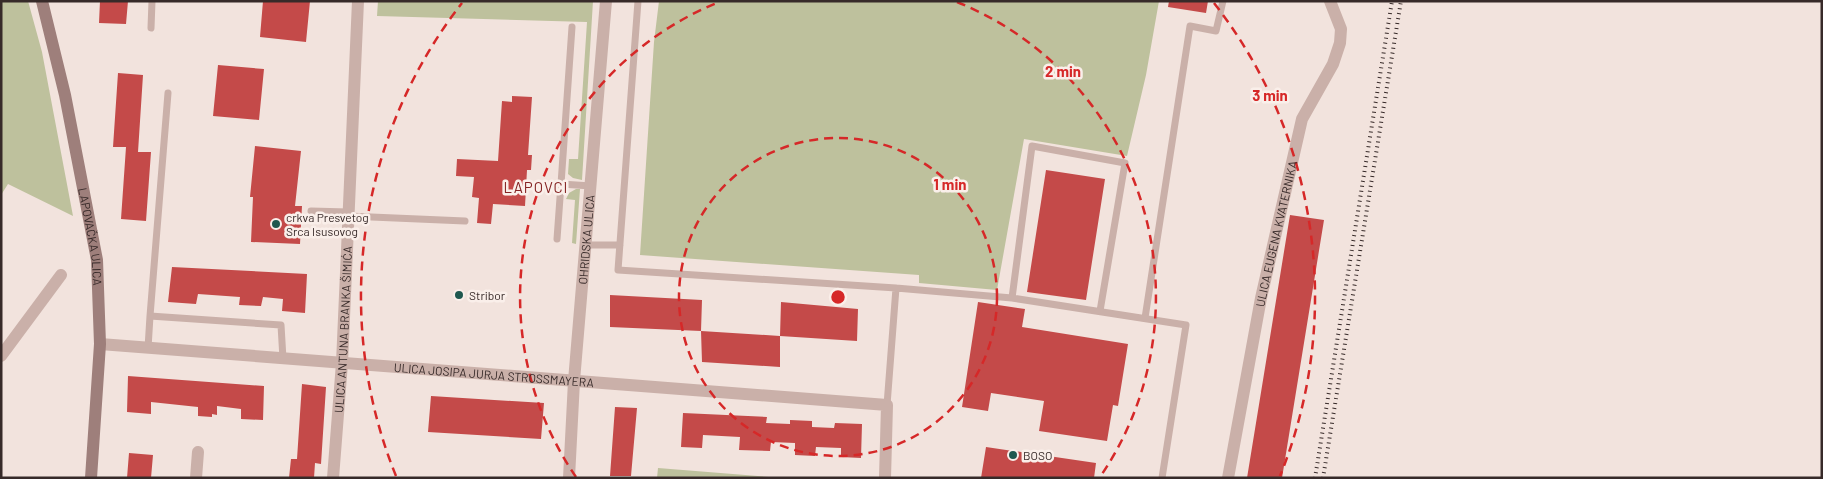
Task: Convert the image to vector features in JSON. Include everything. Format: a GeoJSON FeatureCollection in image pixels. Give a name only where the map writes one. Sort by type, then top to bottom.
{"type":"FeatureCollection","features":[{"type":"Feature","properties":{"kind":"main road","name":"LAPOVAČKA ULICA"},"geometry":{"type":"LineString","coordinates":[[42,1],[65,95],[97,260],[100,344],[90,478]]}},
{"type":"Feature","properties":{"kind":"street","name":"ULICA ANTUNA BRANKA ŠIMIĆA"},"geometry":{"type":"LineString","coordinates":[[333,478],[342,363],[358,1]]}},
{"type":"Feature","properties":{"kind":"street","name":"OHRIDSKA ULICA"},"geometry":{"type":"LineString","coordinates":[[569,478],[574,381],[606,1]]}},
{"type":"Feature","properties":{"kind":"street","name":"ULICA EUGENA KVATERNIKA"},"geometry":{"type":"LineString","coordinates":[[1228,478],[1261,298],[1302,119],[1333,64],[1340,43],[1341,29],[1330,1]]}},
{"type":"Feature","properties":{"kind":"street"},"geometry":{"type":"LineString","coordinates":[[1,356],[61,275]]}},
{"type":"Feature","properties":{"kind":"street","name":"ULICA JOSIPA JURJA STROSSMAYERA"},"geometry":{"type":"LineString","coordinates":[[100,344],[888,405]]}},
{"type":"Feature","properties":{"kind":"street"},"geometry":{"type":"LineString","coordinates":[[885,478],[888,405]]}},
{"type":"Feature","properties":{"kind":"street"},"geometry":{"type":"LineString","coordinates":[[196,478],[198,452]]}},
{"type":"Feature","properties":{"kind":"lane"},"geometry":{"type":"LineString","coordinates":[[151,28],[152,1]]}},
{"type":"Feature","properties":{"kind":"lane"},"geometry":{"type":"LineString","coordinates":[[638,1],[618,270],[896,288],[1012,298],[1186,325],[1162,478]]}},
{"type":"Feature","properties":{"kind":"lane"},"geometry":{"type":"LineString","coordinates":[[1146,318],[1190,26],[1216,31],[1223,1]]}},
{"type":"Feature","properties":{"kind":"lane"},"geometry":{"type":"LineString","coordinates":[[557,238],[572,27]]}},
{"type":"Feature","properties":{"kind":"lane"},"geometry":{"type":"LineString","coordinates":[[148,348],[168,93]]}},
{"type":"Feature","properties":{"kind":"lane"},"geometry":{"type":"LineString","coordinates":[[1012,298],[1032,146],[1125,163],[1100,311]]}},
{"type":"Feature","properties":{"kind":"lane"},"geometry":{"type":"LineString","coordinates":[[561,184],[591,186]]}},
{"type":"Feature","properties":{"kind":"lane"},"geometry":{"type":"LineString","coordinates":[[311,211],[465,221]]}},
{"type":"Feature","properties":{"kind":"lane"},"geometry":{"type":"LineString","coordinates":[[586,244],[620,245]]}},
{"type":"Feature","properties":{"kind":"lane"},"geometry":{"type":"LineString","coordinates":[[888,405],[896,288]]}},
{"type":"Feature","properties":{"kind":"lane"},"geometry":{"type":"LineString","coordinates":[[150,316],[280,325],[283,359]]}},
{"type":"Feature","properties":{"kind":"green space"},"geometry":{"type":"Polygon","coordinates":[[[1,1],[28,1],[42,52],[73,216],[8,184],[1,195],[1,1]]]}},
{"type":"Feature","properties":{"kind":"green space"},"geometry":{"type":"Polygon","coordinates":[[[378,1],[593,1],[582,180],[573,178],[568,174],[569,159],[578,159],[587,22],[377,16],[378,1]]]}},
{"type":"Feature","properties":{"kind":"green space"},"geometry":{"type":"Polygon","coordinates":[[[659,1],[1159,1],[1146,75],[1127,156],[1024,139],[997,290],[919,283],[919,275],[640,255],[654,42],[659,1]]]}},
{"type":"Feature","properties":{"kind":"green space"},"geometry":{"type":"Polygon","coordinates":[[[580,189],[576,244],[572,243],[575,200],[566,199],[569,193],[580,189]]]}},
{"type":"Feature","properties":{"kind":"green space"},"geometry":{"type":"Polygon","coordinates":[[[658,468],[781,478],[657,478],[658,468]]]}},
{"type":"Feature","properties":{"kind":"building"},"geometry":{"type":"Polygon","coordinates":[[[100,1],[128,1],[126,24],[99,23],[100,1]]]}},
{"type":"Feature","properties":{"kind":"building"},"geometry":{"type":"Polygon","coordinates":[[[263,1],[310,1],[306,42],[260,37],[263,1]]]}},
{"type":"Feature","properties":{"kind":"building"},"geometry":{"type":"Polygon","coordinates":[[[1169,1],[1208,1],[1206,13],[1168,7],[1169,1]]]}},
{"type":"Feature","properties":{"kind":"building"},"geometry":{"type":"Polygon","coordinates":[[[218,65],[264,69],[259,120],[213,116],[218,65]]]}},
{"type":"Feature","properties":{"kind":"building"},"geometry":{"type":"Polygon","coordinates":[[[118,73],[143,75],[138,152],[151,152],[146,221],[121,219],[126,147],[113,147],[118,73]]]}},
{"type":"Feature","properties":{"kind":"building"},"geometry":{"type":"Polygon","coordinates":[[[512,96],[532,97],[528,155],[532,155],[531,170],[527,170],[525,206],[493,204],[491,224],[477,223],[479,198],[472,197],[474,177],[456,176],[457,159],[498,161],[502,101],[512,102],[512,96]]]}},
{"type":"Feature","properties":{"kind":"building"},"geometry":{"type":"Polygon","coordinates":[[[255,146],[301,151],[295,206],[302,206],[300,244],[251,242],[253,197],[250,197],[255,146]]]}},
{"type":"Feature","properties":{"kind":"building"},"geometry":{"type":"Polygon","coordinates":[[[1046,170],[1105,179],[1086,300],[1027,292],[1046,170]]]}},
{"type":"Feature","properties":{"kind":"building"},"geometry":{"type":"Polygon","coordinates":[[[1290,215],[1324,220],[1282,478],[1247,478],[1290,215]]]}},
{"type":"Feature","properties":{"kind":"building"},"geometry":{"type":"Polygon","coordinates":[[[172,267],[307,274],[305,313],[282,311],[283,299],[263,297],[261,306],[239,305],[240,297],[198,294],[196,304],[168,302],[172,267]]]}},
{"type":"Feature","properties":{"kind":"building"},"geometry":{"type":"Polygon","coordinates":[[[610,295],[702,300],[701,331],[610,327],[610,295]]]}},
{"type":"Feature","properties":{"kind":"building"},"geometry":{"type":"Polygon","coordinates":[[[781,302],[858,309],[857,341],[780,336],[781,302]]]}},
{"type":"Feature","properties":{"kind":"building"},"geometry":{"type":"Polygon","coordinates":[[[978,302],[1025,309],[1022,327],[1128,344],[1118,406],[1113,405],[1107,441],[1039,431],[1044,401],[991,393],[988,411],[962,407],[978,302]]]}},
{"type":"Feature","properties":{"kind":"building"},"geometry":{"type":"Polygon","coordinates":[[[701,331],[780,336],[780,367],[702,362],[701,331]]]}},
{"type":"Feature","properties":{"kind":"building"},"geometry":{"type":"Polygon","coordinates":[[[128,376],[264,386],[263,420],[241,419],[241,409],[217,406],[217,415],[212,414],[212,417],[198,416],[198,407],[151,402],[151,414],[127,412],[128,376]]]}},
{"type":"Feature","properties":{"kind":"building"},"geometry":{"type":"Polygon","coordinates":[[[302,384],[326,387],[321,464],[315,463],[314,478],[289,478],[291,459],[297,459],[302,384]]]}},
{"type":"Feature","properties":{"kind":"building"},"geometry":{"type":"Polygon","coordinates":[[[431,396],[544,403],[541,439],[428,432],[431,396]]]}},
{"type":"Feature","properties":{"kind":"building"},"geometry":{"type":"Polygon","coordinates":[[[615,407],[637,408],[631,476],[610,476],[615,407]]]}},
{"type":"Feature","properties":{"kind":"building"},"geometry":{"type":"Polygon","coordinates":[[[683,413],[767,417],[766,423],[790,424],[790,420],[812,421],[812,427],[834,428],[835,423],[862,424],[861,458],[841,457],[841,448],[816,447],[815,456],[795,455],[795,443],[771,442],[770,451],[739,450],[740,437],[703,435],[702,448],[681,447],[683,413]]]}},
{"type":"Feature","properties":{"kind":"building","name":"BOSO"},"geometry":{"type":"Polygon","coordinates":[[[986,447],[1096,463],[1094,478],[981,478],[986,447]]]}},
{"type":"Feature","properties":{"kind":"building"},"geometry":{"type":"Polygon","coordinates":[[[129,453],[153,455],[151,478],[127,478],[129,453]]]}},
{"type":"Feature","properties":{"kind":"railway"},"geometry":{"type":"LineString","coordinates":[[1315,478],[1392,1]]}},
{"type":"Feature","properties":{"kind":"railway"},"geometry":{"type":"LineString","coordinates":[[1323,478],[1401,1]]}},
{"type":"Feature","properties":{"kind":"place","name":"crkva Presvetog Srca Isusovog"},"geometry":{"type":"Point","coordinates":[276,224]}},
{"type":"Feature","properties":{"kind":"place","name":"Stribor"},"geometry":{"type":"Point","coordinates":[459,295]}},
{"type":"Feature","properties":{"kind":"place","name":"BOSO"},"geometry":{"type":"Point","coordinates":[1013,455]}},
{"type":"Feature","properties":{"kind":"district","name":"LAPOVCI"},"geometry":{"type":"Point","coordinates":[536,187]}}]}
